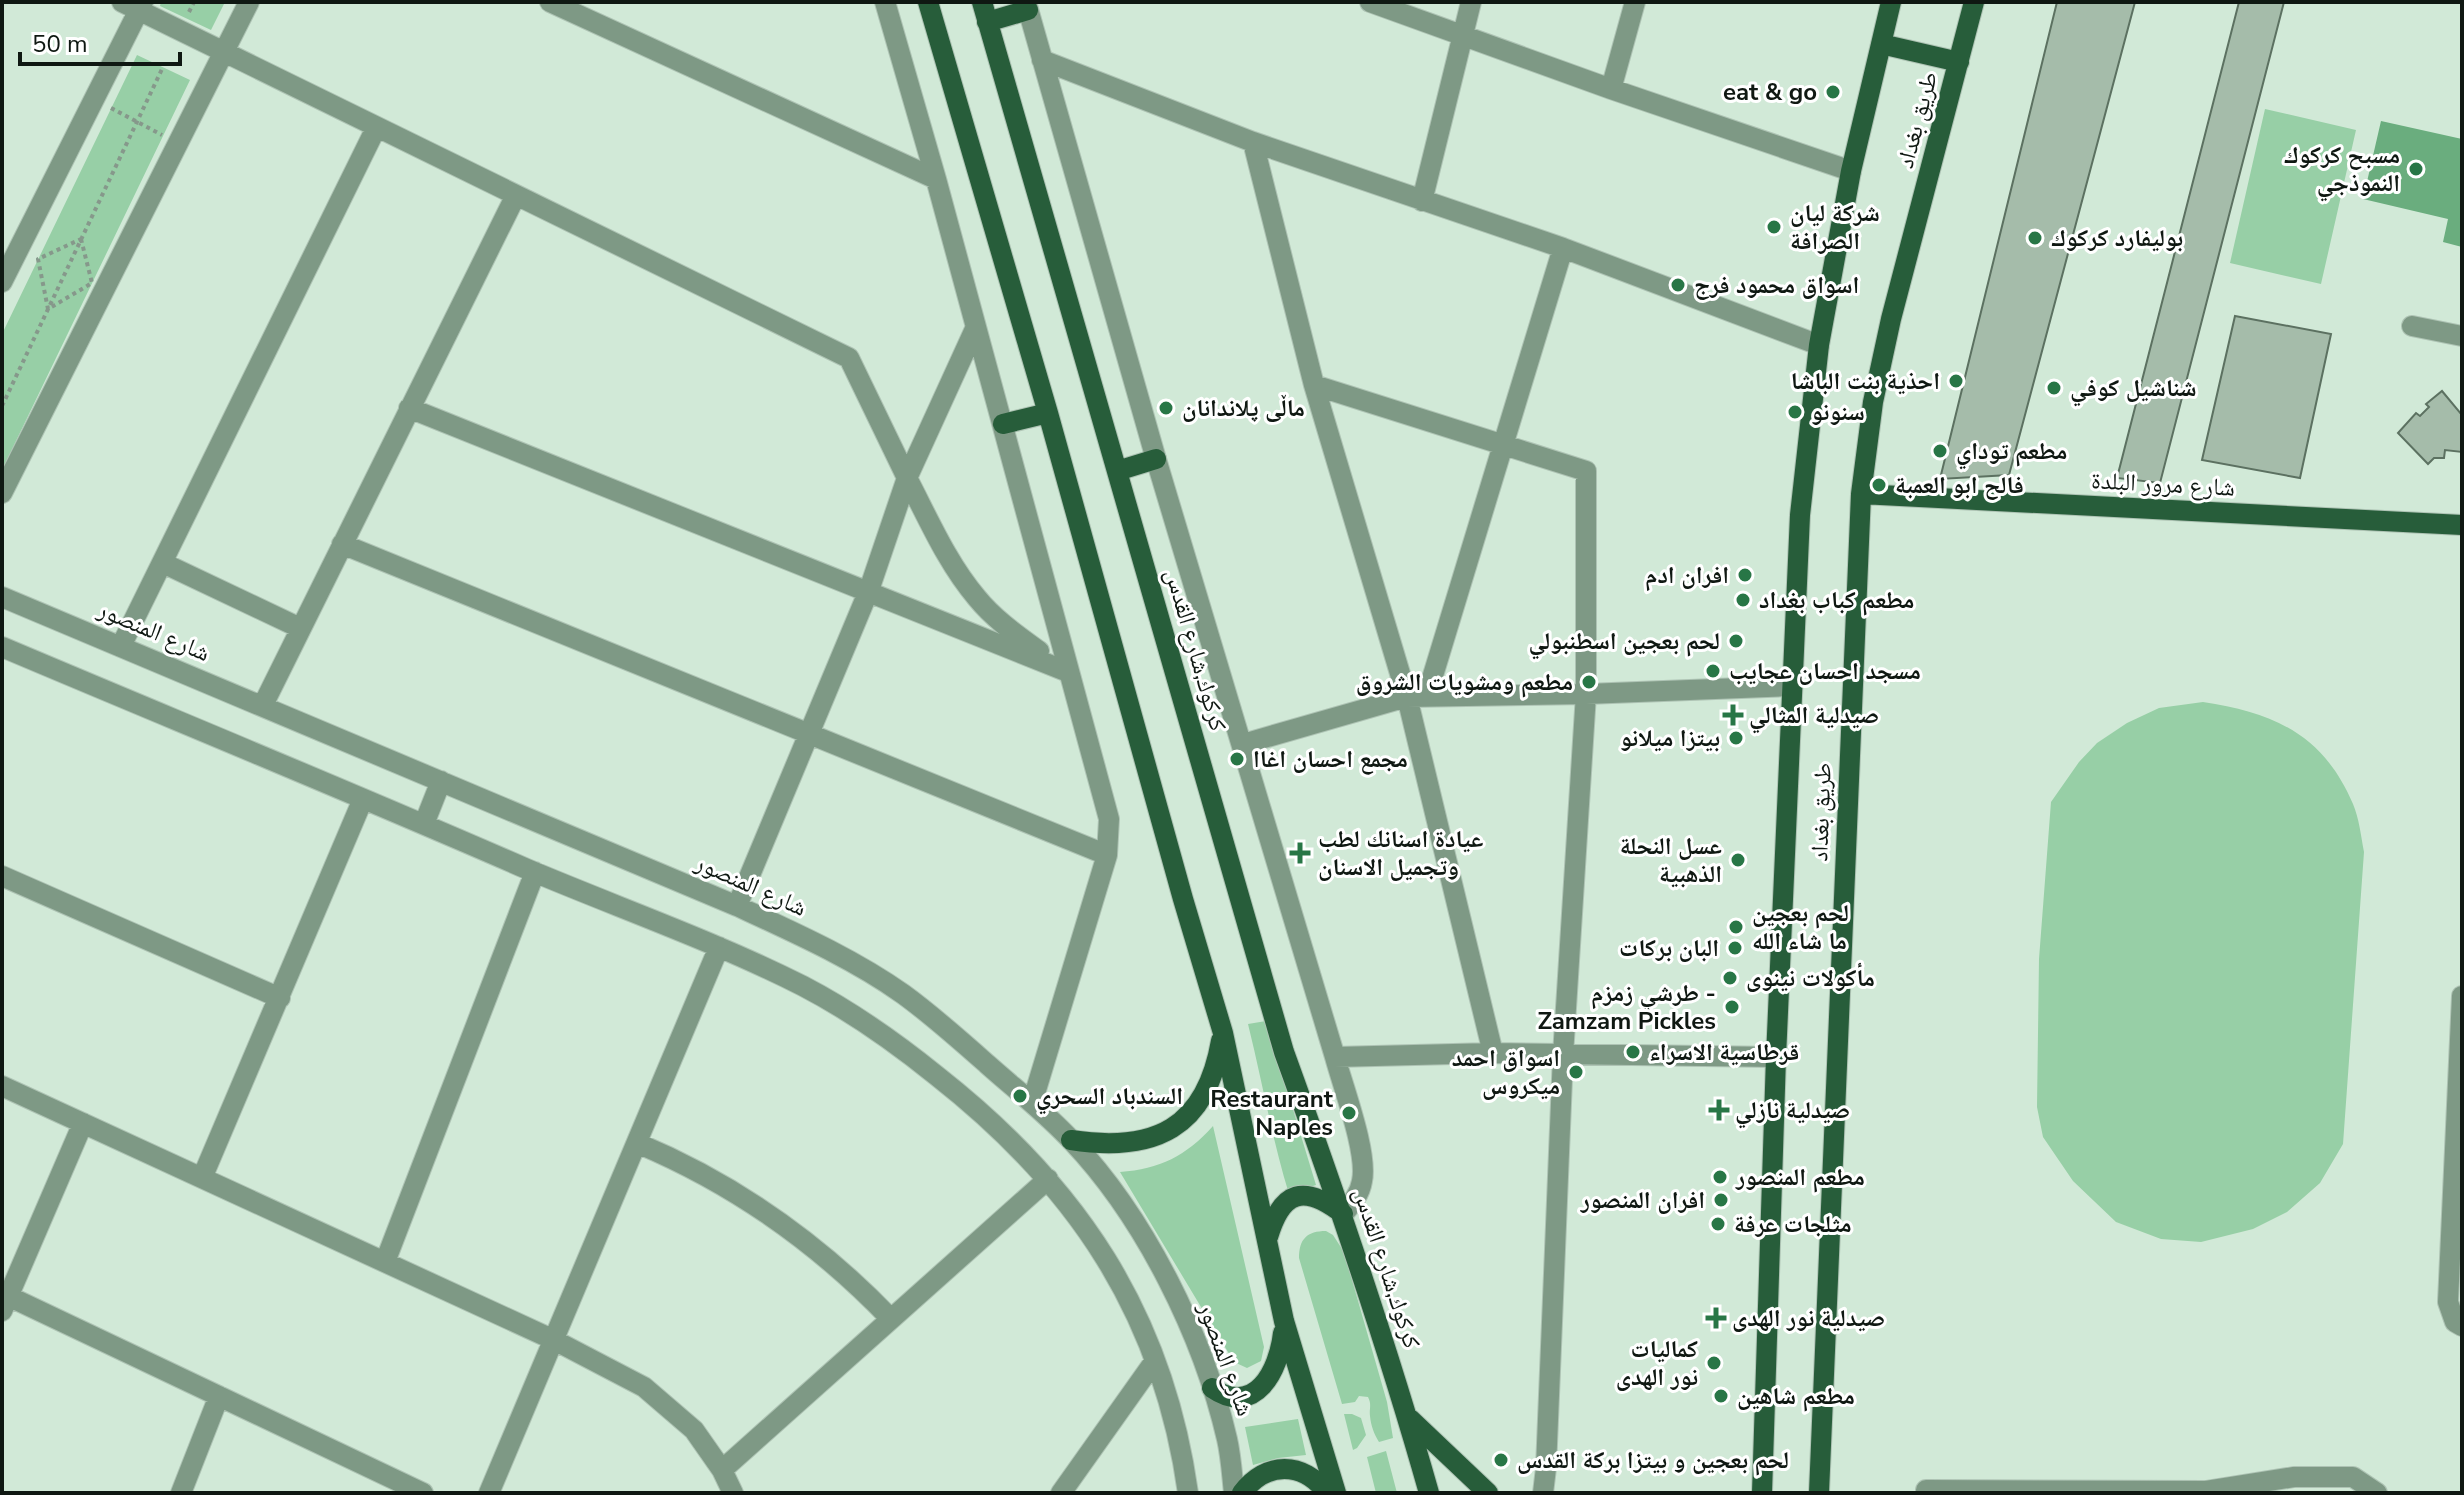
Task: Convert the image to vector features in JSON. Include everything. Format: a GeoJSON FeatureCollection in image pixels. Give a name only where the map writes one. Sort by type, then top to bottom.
{"type":"FeatureCollection","features":[{"type":"Feature","properties":{"kind":"main road"},"geometry":{"type":"LineString","coordinates":[[928,2],[1223,1033],[1284,1321],[1336,1493]]}},
{"type":"Feature","properties":{"kind":"main road","name":"كركوك,شارع القدس"},"geometry":{"type":"LineString","coordinates":[[982,2],[1284,1052],[1343,1214],[1429,1493]]}},
{"type":"Feature","properties":{"kind":"main road","name":"طريق بغداد"},"geometry":{"type":"LineString","coordinates":[[1762,1493],[1790,686],[1800,515],[1819,345],[1851,171],[1891,2]]}},
{"type":"Feature","properties":{"kind":"main road","name":"طريق بغداد"},"geometry":{"type":"LineString","coordinates":[[1819,1493],[1861,494],[1873,402],[1891,319],[1974,2]]}},
{"type":"Feature","properties":{"kind":"main road"},"geometry":{"type":"LineString","coordinates":[[987,22],[1027,6]]}},
{"type":"Feature","properties":{"kind":"main road"},"geometry":{"type":"LineString","coordinates":[[1881,44],[1959,62]]}},
{"type":"Feature","properties":{"kind":"main road"},"geometry":{"type":"LineString","coordinates":[[1003,424],[1048,413]]}},
{"type":"Feature","properties":{"kind":"main road"},"geometry":{"type":"LineString","coordinates":[[1117,471],[1156,459]]}},
{"type":"Feature","properties":{"kind":"main road","name":"شارع مرور البلدة"},"geometry":{"type":"LineString","coordinates":[[1861,494],[2462,525]]}},
{"type":"Feature","properties":{"kind":"main road"},"geometry":{"type":"LineString","coordinates":[[1071,1140],[1105,1145],[1149,1139],[1168,1131],[1185,1119],[1209,1083],[1217,1065],[1223,1033]]}},
{"type":"Feature","properties":{"kind":"main road"},"geometry":{"type":"LineString","coordinates":[[1267,1242],[1275,1213],[1298,1195],[1313,1196],[1328,1202],[1343,1214]]}},
{"type":"Feature","properties":{"kind":"main road"},"geometry":{"type":"LineString","coordinates":[[1212,1388],[1231,1397],[1259,1390],[1278,1360],[1284,1321]]}},
{"type":"Feature","properties":{"kind":"main road"},"geometry":{"type":"LineString","coordinates":[[1407,1416],[1488,1493]]}},
{"type":"Feature","properties":{"kind":"main road"},"geometry":{"type":"LineString","coordinates":[[1242,1493],[1252,1480],[1280,1469],[1296,1470],[1310,1476],[1327,1493]]}},
{"type":"Feature","properties":{"kind":"street"},"geometry":{"type":"LineString","coordinates":[[2,493],[249,2]]}},
{"type":"Feature","properties":{"kind":"street"},"geometry":{"type":"LineString","coordinates":[[550,2],[936,179]]}},
{"type":"Feature","properties":{"kind":"street"},"geometry":{"type":"LineString","coordinates":[[885,2],[1109,819],[1107,855],[1032,1103]]}},
{"type":"Feature","properties":{"kind":"street"},"geometry":{"type":"LineString","coordinates":[[1370,2],[1851,171]]}},
{"type":"Feature","properties":{"kind":"street"},"geometry":{"type":"LineString","coordinates":[[1422,201],[1471,2]]}},
{"type":"Feature","properties":{"kind":"street"},"geometry":{"type":"LineString","coordinates":[[1611,89],[1635,2]]}},
{"type":"Feature","properties":{"kind":"street"},"geometry":{"type":"LineString","coordinates":[[2,282],[135,5],[376,128],[849,358],[907,478],[953,564],[977,599],[1007,629],[1068,672]]}},
{"type":"Feature","properties":{"kind":"street"},"geometry":{"type":"LineString","coordinates":[[1027,6],[1156,459],[1335,1057],[1363,1169],[1358,1194],[1343,1214]]}},
{"type":"Feature","properties":{"kind":"street"},"geometry":{"type":"LineString","coordinates":[[1042,60],[1253,142],[1563,248],[1819,345]]}},
{"type":"Feature","properties":{"kind":"street"},"geometry":{"type":"LineString","coordinates":[[121,646],[376,128]]}},
{"type":"Feature","properties":{"kind":"street"},"geometry":{"type":"LineString","coordinates":[[1253,142],[1314,385],[1417,696],[1493,1053]]}},
{"type":"Feature","properties":{"kind":"street"},"geometry":{"type":"LineString","coordinates":[[263,705],[516,195]]}},
{"type":"Feature","properties":{"kind":"street"},"geometry":{"type":"LineString","coordinates":[[1417,696],[1504,446],[1563,248]]}},
{"type":"Feature","properties":{"kind":"street"},"geometry":{"type":"LineString","coordinates":[[2412,326],[2462,336]]}},
{"type":"Feature","properties":{"kind":"street"},"geometry":{"type":"LineString","coordinates":[[737,906],[869,590],[907,478],[975,329]]}},
{"type":"Feature","properties":{"kind":"street"},"geometry":{"type":"LineString","coordinates":[[1314,385],[1586,471],[1586,694],[1563,1055],[1543,1493]]}},
{"type":"Feature","properties":{"kind":"street"},"geometry":{"type":"LineString","coordinates":[[409,408],[1068,672]]}},
{"type":"Feature","properties":{"kind":"street"},"geometry":{"type":"LineString","coordinates":[[342,544],[1107,855]]}},
{"type":"Feature","properties":{"kind":"street"},"geometry":{"type":"LineString","coordinates":[[163,563],[300,628]]}},
{"type":"Feature","properties":{"kind":"street","name":"شارع المنصور"},"geometry":{"type":"LineString","coordinates":[[2,597],[737,906],[810,940],[903,994],[1071,1140],[1103,1176],[1151,1248],[1190,1330],[1212,1388],[1228,1442],[1234,1493]]}},
{"type":"Feature","properties":{"kind":"street"},"geometry":{"type":"LineString","coordinates":[[2,647],[719,947],[804,987],[864,1021],[970,1101],[1048,1179],[1084,1223],[1138,1317],[1176,1425],[1188,1493]]}},
{"type":"Feature","properties":{"kind":"street"},"geometry":{"type":"LineString","coordinates":[[1243,744],[1417,696],[1586,694],[1790,686]]}},
{"type":"Feature","properties":{"kind":"street"},"geometry":{"type":"LineString","coordinates":[[424,824],[441,781]]}},
{"type":"Feature","properties":{"kind":"street"},"geometry":{"type":"LineString","coordinates":[[202,1178],[363,799]]}},
{"type":"Feature","properties":{"kind":"street"},"geometry":{"type":"LineString","coordinates":[[385,1262],[535,872]]}},
{"type":"Feature","properties":{"kind":"street"},"geometry":{"type":"LineString","coordinates":[[2,876],[280,998]]}},
{"type":"Feature","properties":{"kind":"street"},"geometry":{"type":"LineString","coordinates":[[489,1493],[719,947]]}},
{"type":"Feature","properties":{"kind":"street"},"geometry":{"type":"LineString","coordinates":[[2462,996],[2448,1302],[2455,1322],[2462,1326]]}},
{"type":"Feature","properties":{"kind":"street"},"geometry":{"type":"LineString","coordinates":[[1335,1057],[1493,1053],[1776,1057]]}},
{"type":"Feature","properties":{"kind":"street"},"geometry":{"type":"LineString","coordinates":[[2,1086],[554,1340],[644,1387],[694,1430],[722,1470],[733,1493]]}},
{"type":"Feature","properties":{"kind":"street"},"geometry":{"type":"LineString","coordinates":[[83,1123],[5,1303],[219,1396],[423,1493]]}},
{"type":"Feature","properties":{"kind":"street"},"geometry":{"type":"LineString","coordinates":[[637,1143],[707,1175],[774,1216],[835,1264],[890,1318]]}},
{"type":"Feature","properties":{"kind":"street"},"geometry":{"type":"LineString","coordinates":[[722,1470],[1048,1179]]}},
{"type":"Feature","properties":{"kind":"street"},"geometry":{"type":"LineString","coordinates":[[1061,1493],[1154,1362]]}},
{"type":"Feature","properties":{"kind":"street"},"geometry":{"type":"LineString","coordinates":[[181,1493],[219,1396]]}},
{"type":"Feature","properties":{"kind":"street"},"geometry":{"type":"LineString","coordinates":[[1926,1490],[2206,1492],[2294,1477],[2353,1477],[2377,1493]]}},
{"type":"Feature","properties":{"kind":"path"},"geometry":{"type":"LineString","coordinates":[[2,406],[163,67]]}},
{"type":"Feature","properties":{"kind":"path"},"geometry":{"type":"LineString","coordinates":[[111,108],[163,136]]}},
{"type":"Feature","properties":{"kind":"path"},"geometry":{"type":"LineString","coordinates":[[48,309],[38,259],[81,239]]}},
{"type":"Feature","properties":{"kind":"path"},"geometry":{"type":"LineString","coordinates":[[48,309],[92,283],[81,239]]}},
{"type":"Feature","properties":{"kind":"shaded area"},"geometry":{"type":"Polygon","coordinates":[[[161,2],[225,2],[211,30],[160,6],[161,2]]]}},
{"type":"Feature","properties":{"kind":"shaded area"},"geometry":{"type":"Polygon","coordinates":[[[137,55],[190,80],[2,470],[2,334],[137,55]]]}},
{"type":"Feature","properties":{"kind":"shaded area"},"geometry":{"type":"Polygon","coordinates":[[[2265,109],[2356,130],[2321,284],[2230,263],[2265,109]]]}},
{"type":"Feature","properties":{"kind":"shaded area","name":"مسبح كركوك النموذجي"},"geometry":{"type":"Polygon","coordinates":[[[2381,121],[2462,139],[2462,247],[2443,242],[2448,219],[2363,199],[2381,121]]]}},
{"type":"Feature","properties":{"kind":"shaded area"},"geometry":{"type":"Polygon","coordinates":[[[2203,702],[2274,721],[2311,744],[2341,780],[2353,804],[2364,852],[2343,1144],[2320,1183],[2287,1212],[2253,1229],[2201,1242],[2161,1239],[2116,1222],[2073,1181],[2043,1137],[2037,1107],[2039,959],[2051,802],[2079,762],[2097,743],[2127,723],[2159,708],[2203,702]]]}},
{"type":"Feature","properties":{"kind":"shaded area"},"geometry":{"type":"Polygon","coordinates":[[[1266,1021],[1316,1185],[1289,1194],[1248,1024],[1266,1021]]]}},
{"type":"Feature","properties":{"kind":"shaded area"},"geometry":{"type":"Polygon","coordinates":[[[1213,1126],[1264,1347],[1261,1361],[1247,1368],[1234,1362],[1120,1172],[1148,1168],[1171,1159],[1193,1145],[1213,1126]]]}},
{"type":"Feature","properties":{"kind":"shaded area"},"geometry":{"type":"Polygon","coordinates":[[[1326,1231],[1333,1235],[1344,1252],[1387,1402],[1393,1438],[1379,1442],[1371,1423],[1368,1397],[1359,1396],[1355,1402],[1342,1404],[1299,1258],[1305,1237],[1326,1231]]]}},
{"type":"Feature","properties":{"kind":"shaded area"},"geometry":{"type":"Polygon","coordinates":[[[1344,1414],[1361,1418],[1366,1435],[1353,1450],[1344,1414]]]}},
{"type":"Feature","properties":{"kind":"shaded area"},"geometry":{"type":"Polygon","coordinates":[[[1298,1419],[1306,1455],[1253,1465],[1245,1427],[1298,1419]]]}},
{"type":"Feature","properties":{"kind":"shaded area"},"geometry":{"type":"Polygon","coordinates":[[[1386,1451],[1397,1493],[1376,1493],[1367,1457],[1386,1451]]]}},
{"type":"Feature","properties":{"kind":"building","name":"بوليفارد كركوك"},"geometry":{"type":"Polygon","coordinates":[[[2057,2],[2135,2],[2009,475],[1940,479],[2057,2]]]}},
{"type":"Feature","properties":{"kind":"building"},"geometry":{"type":"Polygon","coordinates":[[[2239,2],[2284,2],[2160,483],[2117,478],[2239,2]]]}},
{"type":"Feature","properties":{"kind":"building"},"geometry":{"type":"Polygon","coordinates":[[[2235,316],[2331,334],[2300,478],[2202,460],[2235,316]]]}},
{"type":"Feature","properties":{"kind":"building"},"geometry":{"type":"Polygon","coordinates":[[[2442,391],[2462,415],[2462,452],[2445,450],[2444,458],[2434,458],[2428,464],[2398,433],[2416,413],[2420,416],[2429,407],[2426,404],[2442,391]]]}},
{"type":"Feature","properties":{"kind":"place","name":"eat & go"},"geometry":{"type":"Point","coordinates":[1833,92]}},
{"type":"Feature","properties":{"kind":"place","name":"مسبح كركوك النموذجي"},"geometry":{"type":"Point","coordinates":[2416,169]}},
{"type":"Feature","properties":{"kind":"place","name":"شركة ليان الصرافة"},"geometry":{"type":"Point","coordinates":[1774,227]}},
{"type":"Feature","properties":{"kind":"place","name":"بوليفارد كركوك"},"geometry":{"type":"Point","coordinates":[2035,238]}},
{"type":"Feature","properties":{"kind":"place","name":"اسواق محمود فرج"},"geometry":{"type":"Point","coordinates":[1678,285]}},
{"type":"Feature","properties":{"kind":"place","name":"احذية بنت الباشا"},"geometry":{"type":"Point","coordinates":[1956,381]}},
{"type":"Feature","properties":{"kind":"place","name":"شناشيل كوفي"},"geometry":{"type":"Point","coordinates":[2054,388]}},
{"type":"Feature","properties":{"kind":"place","name":"ماڵی پلاندانان"},"geometry":{"type":"Point","coordinates":[1166,408]}},
{"type":"Feature","properties":{"kind":"place","name":"سنونو"},"geometry":{"type":"Point","coordinates":[1795,412]}},
{"type":"Feature","properties":{"kind":"place","name":"مطعم توداي"},"geometry":{"type":"Point","coordinates":[1940,451]}},
{"type":"Feature","properties":{"kind":"place","name":"فالح ابو العمبة"},"geometry":{"type":"Point","coordinates":[1879,485]}},
{"type":"Feature","properties":{"kind":"place","name":"افران ادم"},"geometry":{"type":"Point","coordinates":[1745,575]}},
{"type":"Feature","properties":{"kind":"place","name":"مطعم كباب بغداد"},"geometry":{"type":"Point","coordinates":[1743,600]}},
{"type":"Feature","properties":{"kind":"place","name":"لحم بعجين اسطنبولي"},"geometry":{"type":"Point","coordinates":[1736,641]}},
{"type":"Feature","properties":{"kind":"place","name":"مسجد احسان عجايب"},"geometry":{"type":"Point","coordinates":[1713,671]}},
{"type":"Feature","properties":{"kind":"place","name":"مطعم ومشويات الشروق"},"geometry":{"type":"Point","coordinates":[1589,682]}},
{"type":"Feature","properties":{"kind":"place","name":"صيدلية المثالي"},"geometry":{"type":"Point","coordinates":[1733,715]}},
{"type":"Feature","properties":{"kind":"place","name":"بيتزا ميلانو"},"geometry":{"type":"Point","coordinates":[1736,738]}},
{"type":"Feature","properties":{"kind":"place","name":"مجمع احسان اغاا"},"geometry":{"type":"Point","coordinates":[1237,759]}},
{"type":"Feature","properties":{"kind":"place","name":"عيادة اسنانك لطب وتجميل الاسنان"},"geometry":{"type":"Point","coordinates":[1300,853]}},
{"type":"Feature","properties":{"kind":"place","name":"عسل النحلة الذهبية"},"geometry":{"type":"Point","coordinates":[1738,860]}},
{"type":"Feature","properties":{"kind":"place","name":"لحم بعجين ما شاء الله"},"geometry":{"type":"Point","coordinates":[1736,927]}},
{"type":"Feature","properties":{"kind":"place","name":"البان بركات"},"geometry":{"type":"Point","coordinates":[1735,948]}},
{"type":"Feature","properties":{"kind":"place","name":"مأكولات نينوى"},"geometry":{"type":"Point","coordinates":[1730,978]}},
{"type":"Feature","properties":{"kind":"place","name":"طرشي زمزم - Zamzam Pickles"},"geometry":{"type":"Point","coordinates":[1732,1007]}},
{"type":"Feature","properties":{"kind":"place","name":"قرطاسية الاسراء"},"geometry":{"type":"Point","coordinates":[1633,1052]}},
{"type":"Feature","properties":{"kind":"place","name":"اسواق احمد ميكروس"},"geometry":{"type":"Point","coordinates":[1576,1072]}},
{"type":"Feature","properties":{"kind":"place","name":"السندباد السحري"},"geometry":{"type":"Point","coordinates":[1020,1096]}},
{"type":"Feature","properties":{"kind":"place","name":"صيدلية نازلي"},"geometry":{"type":"Point","coordinates":[1719,1110]}},
{"type":"Feature","properties":{"kind":"place","name":"Restaurant Naples"},"geometry":{"type":"Point","coordinates":[1349,1113]}},
{"type":"Feature","properties":{"kind":"place","name":"مطعم المنصور"},"geometry":{"type":"Point","coordinates":[1720,1177]}},
{"type":"Feature","properties":{"kind":"place","name":"افران المنصور"},"geometry":{"type":"Point","coordinates":[1721,1200]}},
{"type":"Feature","properties":{"kind":"place","name":"مثلجات عرفة"},"geometry":{"type":"Point","coordinates":[1718,1224]}},
{"type":"Feature","properties":{"kind":"place","name":"صيدلية نور الهدى"},"geometry":{"type":"Point","coordinates":[1716,1318]}},
{"type":"Feature","properties":{"kind":"place","name":"كماليات نور الهدى"},"geometry":{"type":"Point","coordinates":[1714,1363]}},
{"type":"Feature","properties":{"kind":"place","name":"مطعم شاهين"},"geometry":{"type":"Point","coordinates":[1721,1396]}},
{"type":"Feature","properties":{"kind":"place","name":"لحم بعجين و بيتزا بركة القدس"},"geometry":{"type":"Point","coordinates":[1501,1460]}}]}
